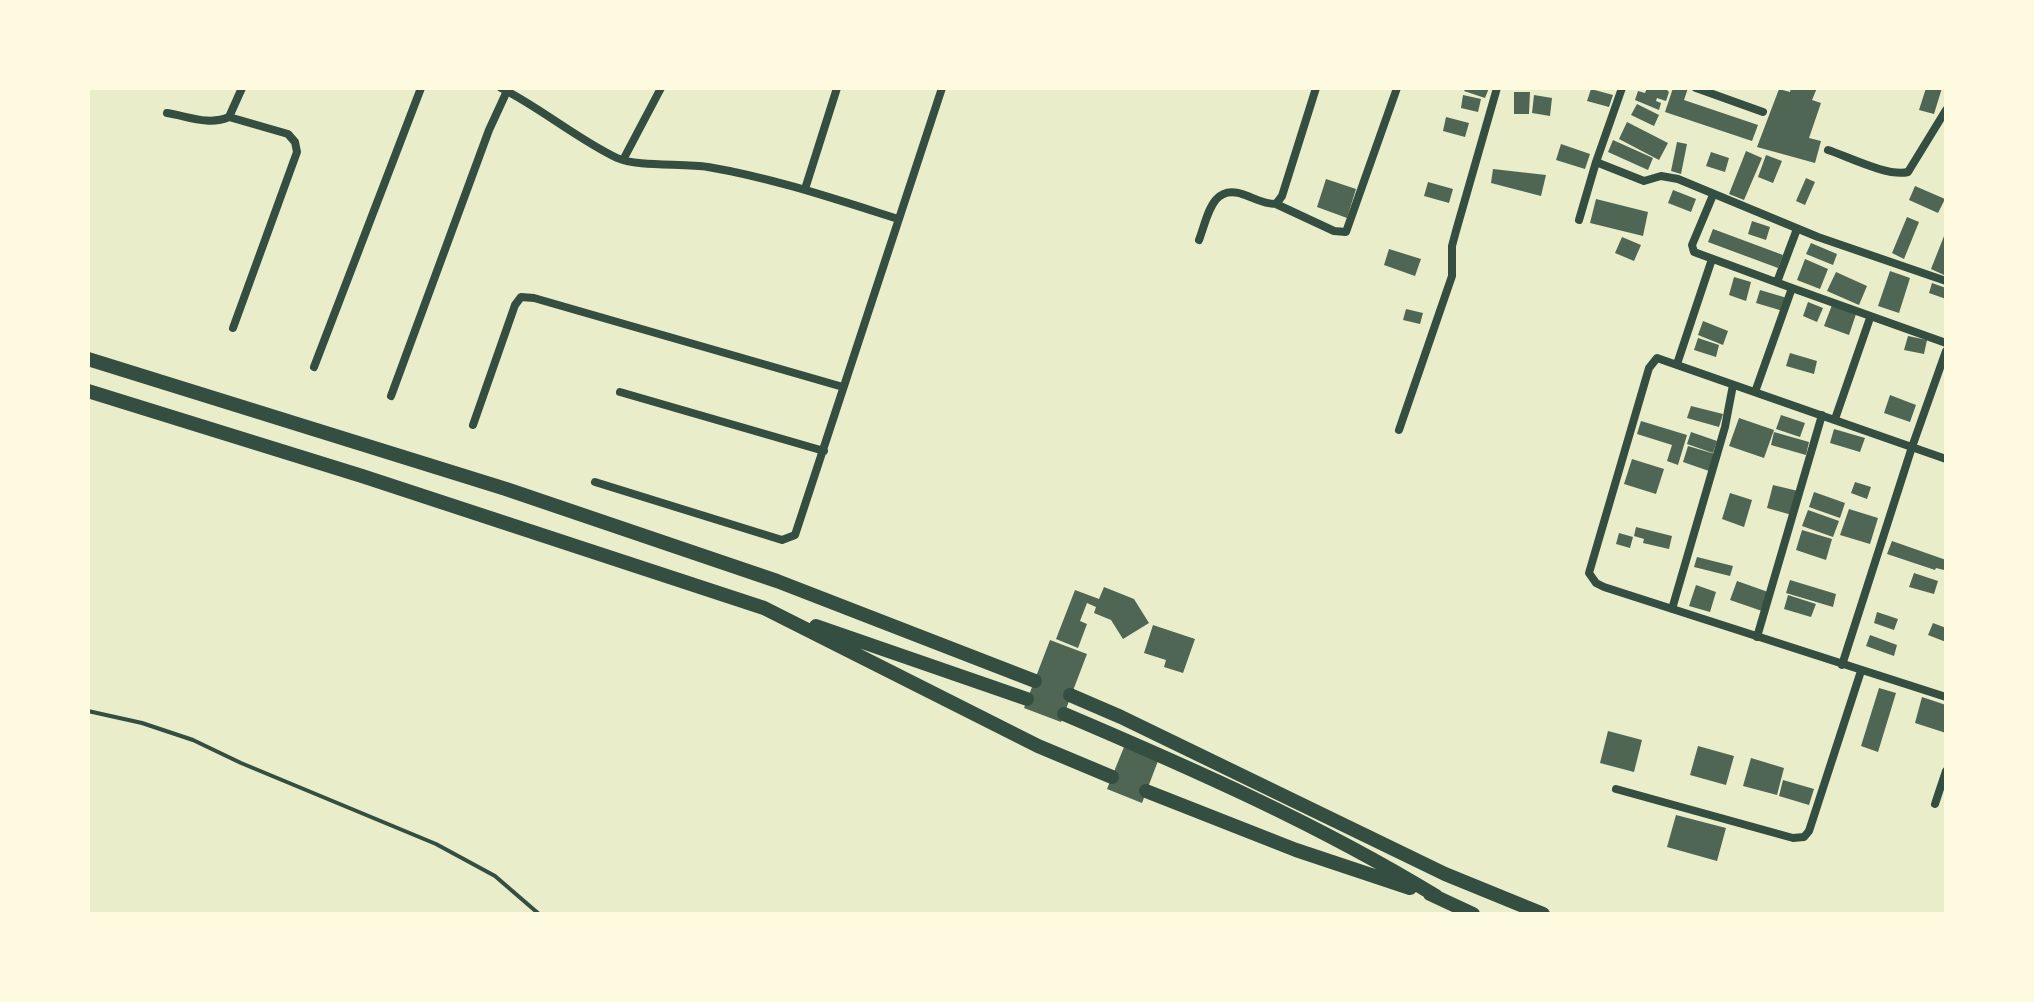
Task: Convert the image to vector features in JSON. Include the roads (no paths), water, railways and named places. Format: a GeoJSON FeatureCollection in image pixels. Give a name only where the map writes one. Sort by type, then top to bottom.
{"type":"FeatureCollection","features":[{"type":"Feature","properties":{"kind":"highway"},"geometry":{"type":"LineString","coordinates":[[88,359],[536,499],[777,581],[1035,681]]}},
{"type":"Feature","properties":{"kind":"highway"},"geometry":{"type":"LineString","coordinates":[[88,391],[362,476],[764,608],[1027,699]]}},
{"type":"Feature","properties":{"kind":"highway"},"geometry":{"type":"LineString","coordinates":[[764,608],[1038,746],[1112,777]]}},
{"type":"Feature","properties":{"kind":"highway"},"geometry":{"type":"LineString","coordinates":[[1070,695],[1445,874],[1543,914]]}},
{"type":"Feature","properties":{"kind":"highway"},"geometry":{"type":"LineString","coordinates":[[1064,714],[1161,755],[1373,858],[1473,914]]}},
{"type":"Feature","properties":{"kind":"highway"},"geometry":{"type":"LineString","coordinates":[[1146,791],[1296,850],[1436,896]]}},
{"type":"Feature","properties":{"kind":"street"},"geometry":{"type":"LineString","coordinates":[[229,117],[242,88]]}},
{"type":"Feature","properties":{"kind":"street"},"geometry":{"type":"LineString","coordinates":[[314,367],[421,88]]}},
{"type":"Feature","properties":{"kind":"street"},"geometry":{"type":"LineString","coordinates":[[623,160],[661,88]]}},
{"type":"Feature","properties":{"kind":"street"},"geometry":{"type":"LineString","coordinates":[[805,189],[837,88]]}},
{"type":"Feature","properties":{"kind":"street"},"geometry":{"type":"LineString","coordinates":[[595,482],[782,540],[789,540],[795,535],[942,88]]}},
{"type":"Feature","properties":{"kind":"street"},"geometry":{"type":"LineString","coordinates":[[1276,204],[1282,196],[1316,88]]}},
{"type":"Feature","properties":{"kind":"street"},"geometry":{"type":"LineString","coordinates":[[1199,240],[1212,203],[1231,191],[1266,204],[1276,204],[1334,231],[1346,232],[1397,88]]}},
{"type":"Feature","properties":{"kind":"street"},"geometry":{"type":"LineString","coordinates":[[1399,430],[1452,276],[1452,246],[1497,88]]}},
{"type":"Feature","properties":{"kind":"street"},"geometry":{"type":"LineString","coordinates":[[1579,220],[1622,88]]}},
{"type":"Feature","properties":{"kind":"street"},"geometry":{"type":"LineString","coordinates":[[1696,88],[1763,112]]}},
{"type":"Feature","properties":{"kind":"street"},"geometry":{"type":"LineString","coordinates":[[391,396],[504,90],[623,160],[704,166],[805,189],[898,219]]}},
{"type":"Feature","properties":{"kind":"street"},"geometry":{"type":"LineString","coordinates":[[1828,150],[1889,172],[1904,174],[1946,110]]}},
{"type":"Feature","properties":{"kind":"street"},"geometry":{"type":"LineString","coordinates":[[167,113],[210,121],[229,117],[288,134],[295,142],[297,152],[233,328]]}},
{"type":"Feature","properties":{"kind":"street"},"geometry":{"type":"LineString","coordinates":[[1596,162],[1644,181],[1661,176],[1678,179],[1797,229],[1946,281]]}},
{"type":"Feature","properties":{"kind":"street"},"geometry":{"type":"LineString","coordinates":[[1713,195],[1692,248],[1694,252],[1946,343]]}},
{"type":"Feature","properties":{"kind":"street"},"geometry":{"type":"LineString","coordinates":[[1777,282],[1797,229]]}},
{"type":"Feature","properties":{"kind":"street"},"geometry":{"type":"LineString","coordinates":[[1677,364],[1712,259]]}},
{"type":"Feature","properties":{"kind":"street"},"geometry":{"type":"LineString","coordinates":[[1755,392],[1792,288]]}},
{"type":"Feature","properties":{"kind":"street"},"geometry":{"type":"LineString","coordinates":[[473,425],[515,305],[521,297],[534,298],[843,387]]}},
{"type":"Feature","properties":{"kind":"street"},"geometry":{"type":"LineString","coordinates":[[1835,419],[1870,318]]}},
{"type":"Feature","properties":{"kind":"street"},"geometry":{"type":"LineString","coordinates":[[1842,665],[1946,351]]}},
{"type":"Feature","properties":{"kind":"street"},"geometry":{"type":"LineString","coordinates":[[1946,459],[1657,358],[1649,368],[1589,573],[1596,583],[1604,587],[1946,697]]}},
{"type":"Feature","properties":{"kind":"street"},"geometry":{"type":"LineString","coordinates":[[1672,609],[1725,427],[1733,385]]}},
{"type":"Feature","properties":{"kind":"street"},"geometry":{"type":"LineString","coordinates":[[620,392],[824,451]]}},
{"type":"Feature","properties":{"kind":"street"},"geometry":{"type":"LineString","coordinates":[[1757,637],[1822,415]]}},
{"type":"Feature","properties":{"kind":"street"},"geometry":{"type":"LineString","coordinates":[[1616,789],[1793,838],[1804,837],[1809,831],[1861,671]]}},
{"type":"Feature","properties":{"kind":"street"},"geometry":{"type":"LineString","coordinates":[[1935,804],[1946,771]]}},
{"type":"Feature","properties":{"kind":"lane"},"geometry":{"type":"LineString","coordinates":[[88,711],[142,723],[193,740],[436,844],[495,876],[539,914]]}}]}
